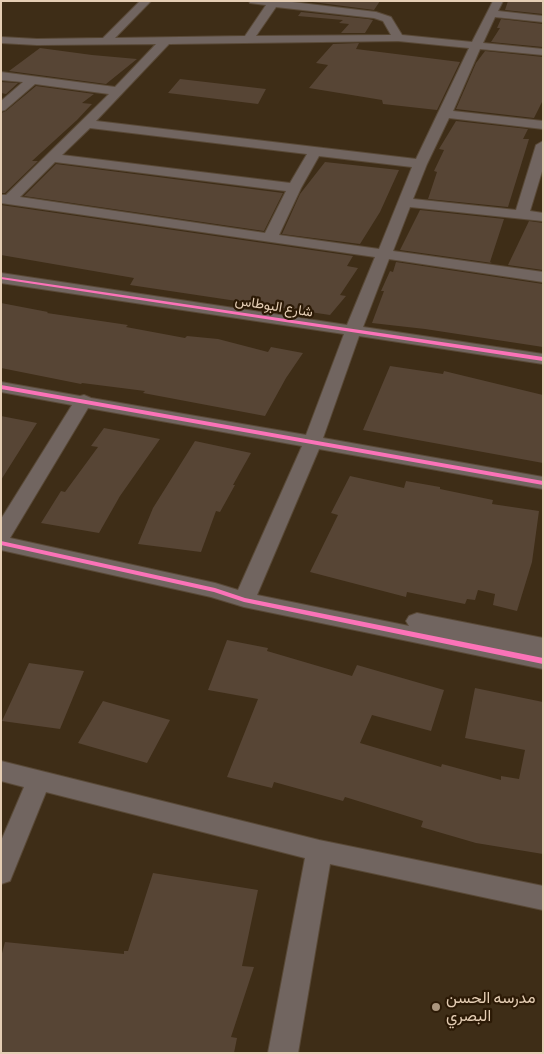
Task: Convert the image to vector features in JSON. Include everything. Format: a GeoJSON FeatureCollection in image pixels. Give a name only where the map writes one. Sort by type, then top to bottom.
{"type":"FeatureCollection","features":[{"type":"Feature","properties":{"kind":"street"},"geometry":{"type":"LineString","coordinates":[[106,41],[146,1]]}},
{"type":"Feature","properties":{"kind":"street"},"geometry":{"type":"LineString","coordinates":[[254,1],[376,15],[387,19],[398,38]]}},
{"type":"Feature","properties":{"kind":"street"},"geometry":{"type":"LineString","coordinates":[[246,594],[313,442],[353,331],[420,164],[498,1]]}},
{"type":"Feature","properties":{"kind":"street"},"geometry":{"type":"LineString","coordinates":[[249,39],[273,2]]}},
{"type":"Feature","properties":{"kind":"street"},"geometry":{"type":"LineString","coordinates":[[492,14],[543,19]]}},
{"type":"Feature","properties":{"kind":"street"},"geometry":{"type":"LineString","coordinates":[[1,40],[21,42],[398,38],[543,52]]}},
{"type":"Feature","properties":{"kind":"street"},"geometry":{"type":"LineString","coordinates":[[5,200],[87,124],[166,40]]}},
{"type":"Feature","properties":{"kind":"street"},"geometry":{"type":"LineString","coordinates":[[1,76],[117,91]]}},
{"type":"Feature","properties":{"kind":"street"},"geometry":{"type":"LineString","coordinates":[[1,107],[33,80]]}},
{"type":"Feature","properties":{"kind":"street"},"geometry":{"type":"LineString","coordinates":[[445,114],[543,125]]}},
{"type":"Feature","properties":{"kind":"street"},"geometry":{"type":"LineString","coordinates":[[87,124],[420,164]]}},
{"type":"Feature","properties":{"kind":"street"},"geometry":{"type":"LineString","coordinates":[[522,215],[543,145]]}},
{"type":"Feature","properties":{"kind":"street"},"geometry":{"type":"LineString","coordinates":[[270,237],[294,188],[315,152]]}},
{"type":"Feature","properties":{"kind":"street"},"geometry":{"type":"LineString","coordinates":[[52,158],[294,188]]}},
{"type":"Feature","properties":{"kind":"street"},"geometry":{"type":"LineString","coordinates":[[5,200],[543,277]]}},
{"type":"Feature","properties":{"kind":"street"},"geometry":{"type":"LineString","coordinates":[[406,202],[543,218]]}},
{"type":"Feature","properties":{"kind":"street","name":"شارع البوطاس"},"geometry":{"type":"LineString","coordinates":[[1,278],[543,359]]}},
{"type":"Feature","properties":{"kind":"street"},"geometry":{"type":"LineString","coordinates":[[1,387],[84,400],[543,483]]}},
{"type":"Feature","properties":{"kind":"street"},"geometry":{"type":"LineString","coordinates":[[1,536],[84,400]]}},
{"type":"Feature","properties":{"kind":"street"},"geometry":{"type":"LineString","coordinates":[[1,543],[215,590],[543,646]]}},
{"type":"Feature","properties":{"kind":"street"},"geometry":{"type":"LineString","coordinates":[[246,594],[543,662]]}},
{"type":"Feature","properties":{"kind":"street"},"geometry":{"type":"LineString","coordinates":[[1,770],[319,851],[543,898]]}},
{"type":"Feature","properties":{"kind":"street"},"geometry":{"type":"LineString","coordinates":[[1,873],[39,780]]}},
{"type":"Feature","properties":{"kind":"street"},"geometry":{"type":"LineString","coordinates":[[284,1053],[319,851]]}},
{"type":"Feature","properties":{"kind":"building"},"geometry":{"type":"Polygon","coordinates":[[[305,1],[380,1],[374,10],[305,1]]]}},
{"type":"Feature","properties":{"kind":"building"},"geometry":{"type":"Polygon","coordinates":[[[508,1],[543,1],[543,14],[505,10],[508,1]]]}},
{"type":"Feature","properties":{"kind":"building"},"geometry":{"type":"Polygon","coordinates":[[[301,12],[373,20],[365,33],[341,33],[349,24],[339,23],[343,20],[298,16],[301,12]]]}},
{"type":"Feature","properties":{"kind":"building"},"geometry":{"type":"Polygon","coordinates":[[[501,19],[543,24],[543,47],[491,42],[500,28],[497,28],[501,19]]]}},
{"type":"Feature","properties":{"kind":"building"},"geometry":{"type":"Polygon","coordinates":[[[359,43],[356,49],[460,62],[437,110],[383,104],[382,100],[309,88],[328,65],[316,63],[333,44],[359,43]]]}},
{"type":"Feature","properties":{"kind":"building"},"geometry":{"type":"Polygon","coordinates":[[[40,48],[137,59],[106,84],[9,71],[40,48]]]}},
{"type":"Feature","properties":{"kind":"building"},"geometry":{"type":"Polygon","coordinates":[[[485,51],[543,57],[543,100],[534,118],[456,109],[476,63],[485,51]]]}},
{"type":"Feature","properties":{"kind":"building"},"geometry":{"type":"Polygon","coordinates":[[[180,79],[266,89],[258,104],[168,93],[180,79]]]}},
{"type":"Feature","properties":{"kind":"building"},"geometry":{"type":"Polygon","coordinates":[[[1,82],[18,83],[6,94],[1,93],[1,82]]]}},
{"type":"Feature","properties":{"kind":"building"},"geometry":{"type":"Polygon","coordinates":[[[36,86],[94,94],[82,103],[92,104],[32,161],[38,161],[5,193],[1,193],[1,113],[36,86]]]}},
{"type":"Feature","properties":{"kind":"building"},"geometry":{"type":"Polygon","coordinates":[[[456,121],[528,129],[523,139],[529,139],[508,207],[428,199],[437,172],[434,171],[444,150],[439,149],[456,121]]]}},
{"type":"Feature","properties":{"kind":"building"},"geometry":{"type":"Polygon","coordinates":[[[325,162],[399,170],[380,212],[360,244],[282,234],[300,194],[325,162]]]}},
{"type":"Feature","properties":{"kind":"building"},"geometry":{"type":"Polygon","coordinates":[[[56,164],[283,193],[264,231],[24,196],[56,164]]]}},
{"type":"Feature","properties":{"kind":"building"},"geometry":{"type":"Polygon","coordinates":[[[1,205],[353,256],[347,266],[358,268],[340,295],[346,296],[330,315],[130,285],[134,278],[1,255],[1,205]]]}},
{"type":"Feature","properties":{"kind":"building"},"geometry":{"type":"Polygon","coordinates":[[[420,210],[504,219],[490,262],[492,263],[400,250],[420,210]]]}},
{"type":"Feature","properties":{"kind":"building"},"geometry":{"type":"Polygon","coordinates":[[[529,221],[543,223],[543,270],[508,265],[529,221]]]}},
{"type":"Feature","properties":{"kind":"building"},"geometry":{"type":"Polygon","coordinates":[[[396,262],[543,284],[543,347],[372,323],[384,291],[381,291],[390,271],[393,272],[396,262]]]}},
{"type":"Feature","properties":{"kind":"building"},"geometry":{"type":"Polygon","coordinates":[[[1,303],[47,313],[128,325],[126,327],[185,338],[187,336],[218,339],[268,352],[271,347],[303,353],[286,378],[265,416],[143,393],[145,391],[81,384],[1,368],[1,303]]]}},
{"type":"Feature","properties":{"kind":"building"},"geometry":{"type":"Polygon","coordinates":[[[390,366],[443,374],[444,371],[543,395],[543,463],[363,430],[390,366]]]}},
{"type":"Feature","properties":{"kind":"building"},"geometry":{"type":"Polygon","coordinates":[[[1,416],[37,423],[1,480],[1,416]]]}},
{"type":"Feature","properties":{"kind":"building"},"geometry":{"type":"Polygon","coordinates":[[[104,428],[160,439],[120,496],[99,533],[41,523],[61,491],[65,492],[98,447],[91,446],[104,428]]]}},
{"type":"Feature","properties":{"kind":"building"},"geometry":{"type":"Polygon","coordinates":[[[195,441],[251,453],[220,512],[216,511],[201,552],[138,544],[153,508],[195,441]]]}},
{"type":"Feature","properties":{"kind":"building"},"geometry":{"type":"Polygon","coordinates":[[[350,476],[404,488],[406,481],[440,487],[440,489],[493,500],[492,504],[539,511],[532,562],[517,611],[493,605],[495,594],[478,590],[475,600],[467,599],[465,604],[407,592],[406,597],[310,572],[338,515],[331,513],[350,476]]]}},
{"type":"Feature","properties":{"kind":"building"},"geometry":{"type":"Polygon","coordinates":[[[227,640],[268,648],[267,651],[352,676],[357,665],[444,690],[431,731],[372,715],[360,743],[441,767],[442,764],[501,780],[501,776],[519,779],[525,750],[465,738],[475,688],[543,702],[543,854],[476,843],[421,827],[423,821],[345,797],[343,801],[274,782],[272,788],[227,777],[258,699],[208,690],[227,640]]]}},
{"type":"Feature","properties":{"kind":"building"},"geometry":{"type":"Polygon","coordinates":[[[29,663],[84,671],[60,729],[2,721],[29,663]]]}},
{"type":"Feature","properties":{"kind":"building"},"geometry":{"type":"Polygon","coordinates":[[[103,701],[170,720],[147,763],[78,743],[103,701]]]}},
{"type":"Feature","properties":{"kind":"building"},"geometry":{"type":"Polygon","coordinates":[[[153,873],[258,890],[242,966],[254,967],[231,1037],[237,1038],[234,1053],[1,1053],[1,957],[5,942],[124,954],[124,951],[128,951],[153,873]]]}},
{"type":"Feature","properties":{"kind":"cycle path"},"geometry":{"type":"LineString","coordinates":[[1,278],[543,359]]}},
{"type":"Feature","properties":{"kind":"cycle path"},"geometry":{"type":"LineString","coordinates":[[1,387],[543,483]]}},
{"type":"Feature","properties":{"kind":"cycle path"},"geometry":{"type":"LineString","coordinates":[[1,543],[215,590],[244,600],[543,661]]}},
{"type":"Feature","properties":{"kind":"place","name":"مدرسه الحسن البصري"},"geometry":{"type":"Point","coordinates":[436,1007]}}]}
